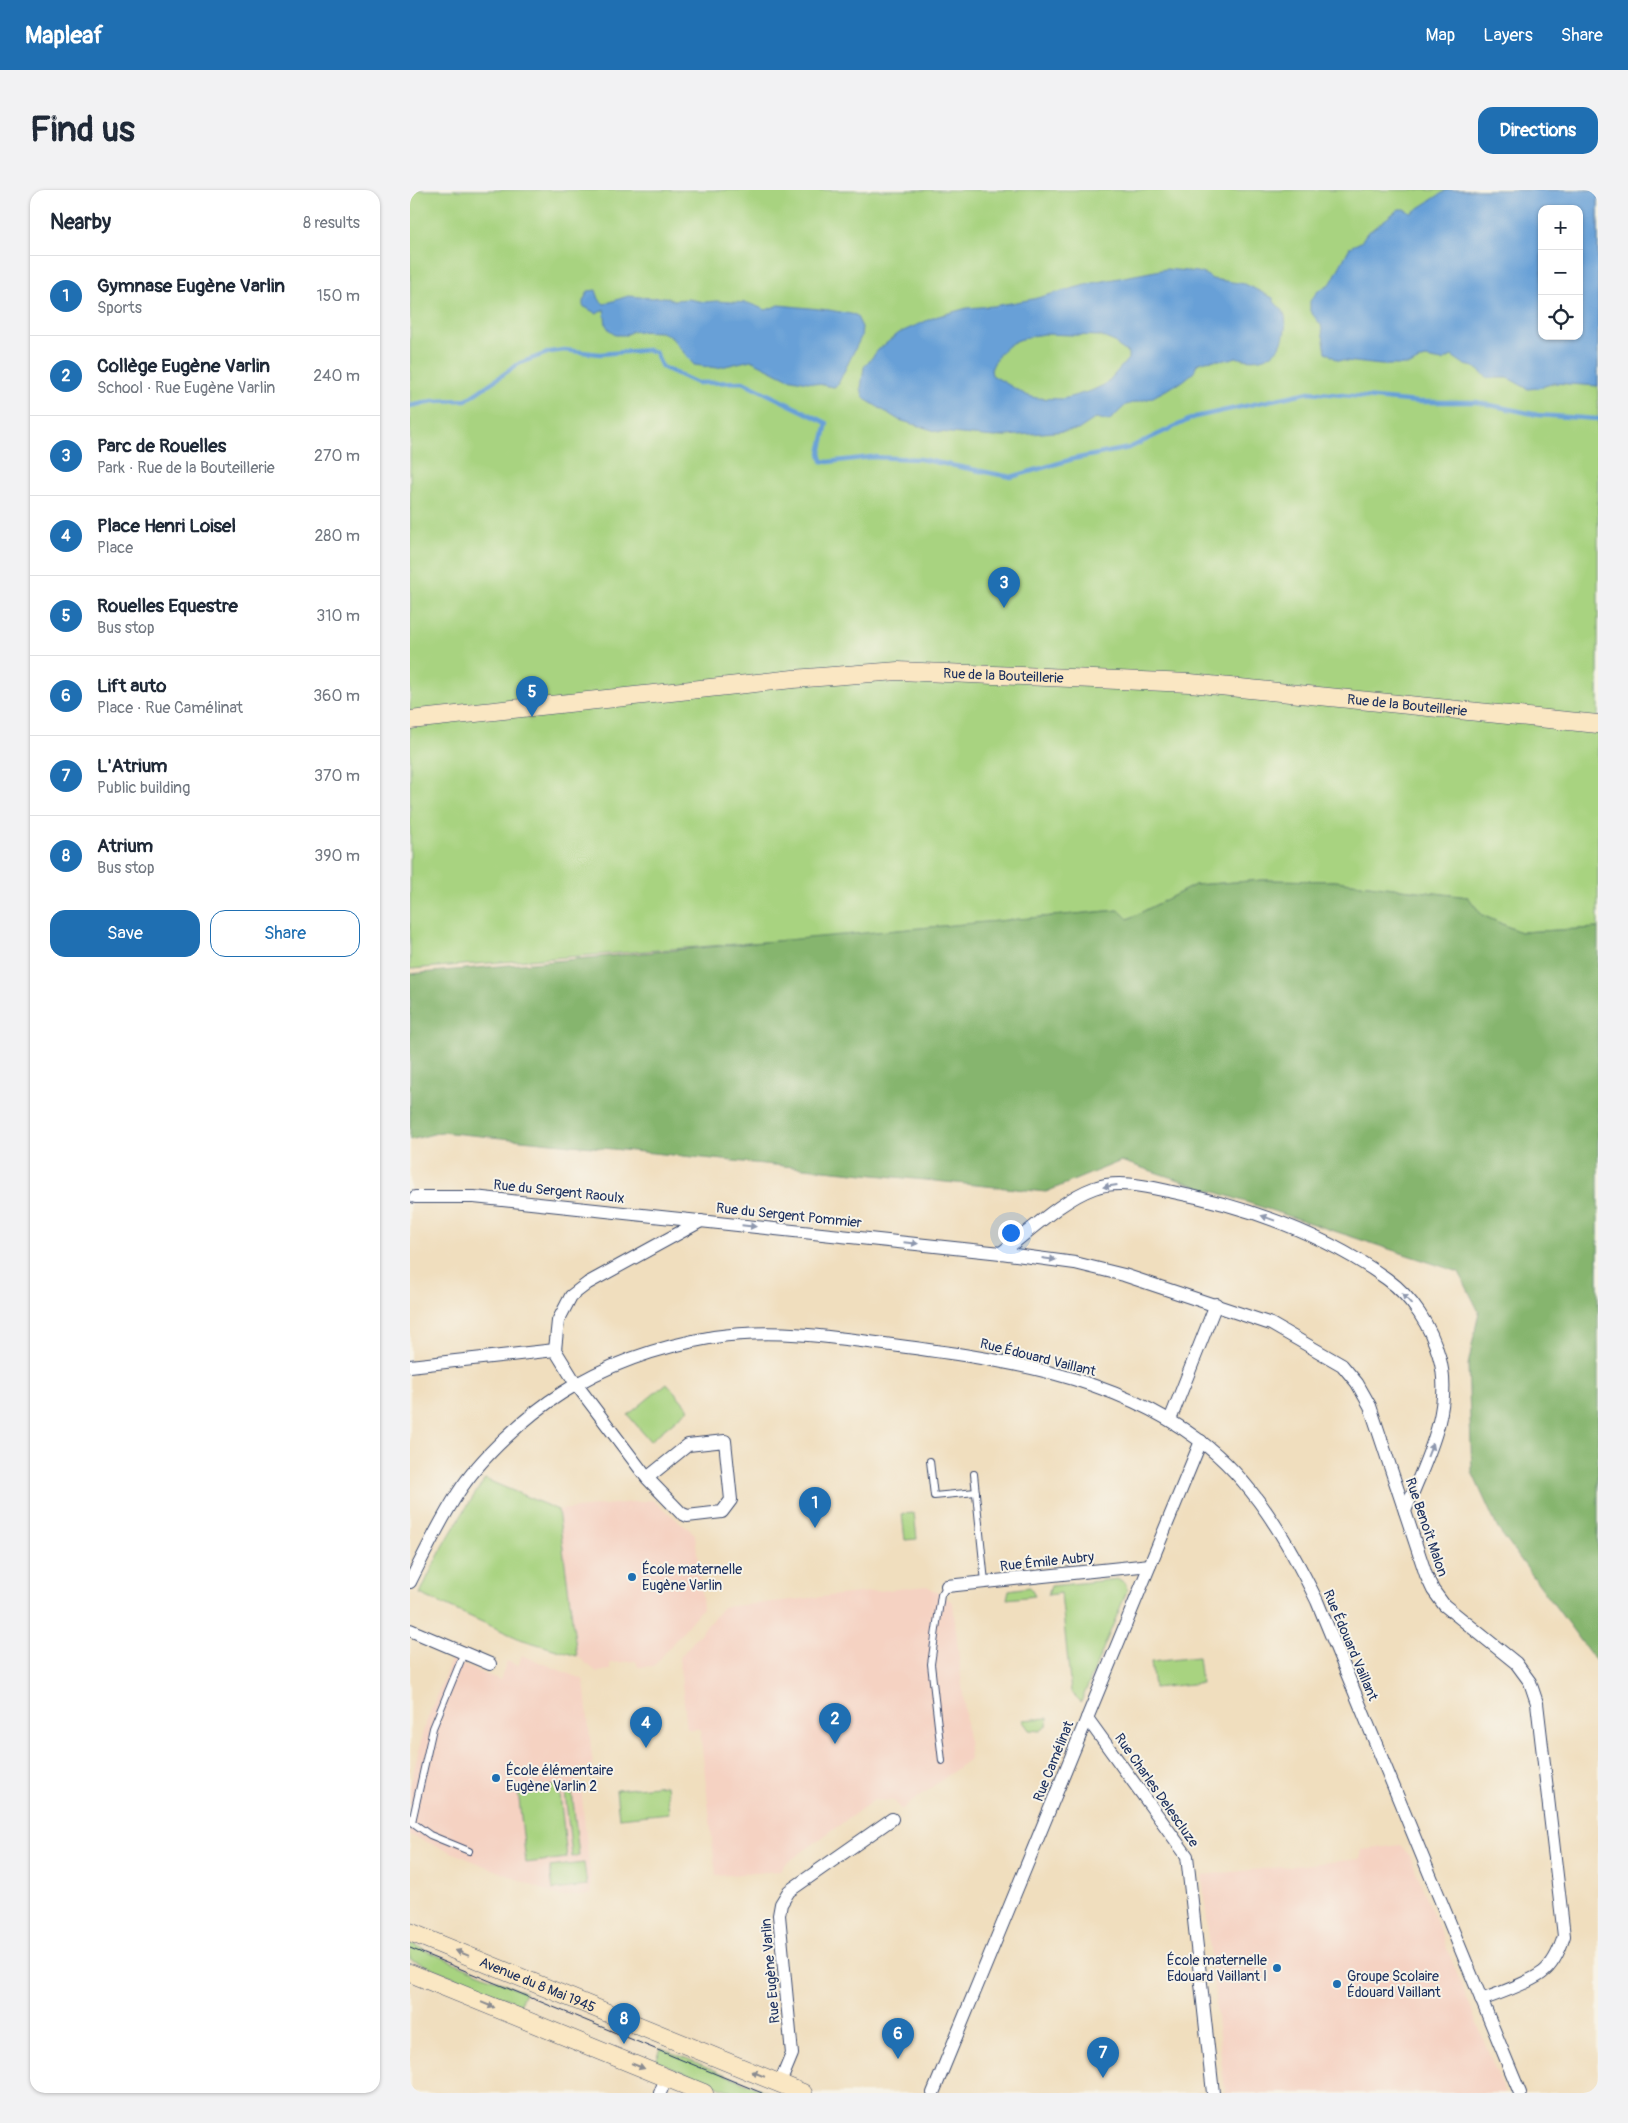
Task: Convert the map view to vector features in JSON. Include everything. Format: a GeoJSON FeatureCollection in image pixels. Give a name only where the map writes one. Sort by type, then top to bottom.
{"type":"FeatureCollection","features":[{"type":"Feature","properties":{"kind":"street","name":"Rue de la Bouteillerie"},"geometry":{"type":"LineString","coordinates":[[410,720],[793,678],[898,671],[1190,683],[1598,724]]}},
{"type":"Feature","properties":{"kind":"street"},"geometry":{"type":"LineString","coordinates":[[1001,1253],[1072,1198],[1095,1188],[1121,1184],[1191,1195],[1250,1212],[1292,1228],[1337,1249],[1388,1280],[1409,1300],[1428,1327],[1440,1357],[1444,1384],[1442,1411],[1432,1444],[1405,1511]]}},
{"type":"Feature","properties":{"kind":"street","name":"Rue du Sergent Raoulx"},"geometry":{"type":"LineString","coordinates":[[415,1197],[474,1197],[701,1221]]}},
{"type":"Feature","properties":{"kind":"street","name":"Rue du Sergent Pommier"},"geometry":{"type":"LineString","coordinates":[[555,1350],[558,1321],[571,1296],[588,1283],[701,1221],[1001,1253]]}},
{"type":"Feature","properties":{"kind":"street","name":"Rue Benoît Malon"},"geometry":{"type":"LineString","coordinates":[[1001,1253],[1075,1263],[1124,1275],[1216,1304],[1271,1324],[1342,1365],[1357,1383],[1370,1406],[1426,1575],[1433,1590],[1444,1605],[1516,1663],[1530,1682],[1538,1703],[1564,1936],[1560,1951],[1543,1973],[1481,2000]]}},
{"type":"Feature","properties":{"kind":"street"},"geometry":{"type":"LineString","coordinates":[[1170,1420],[1216,1304]]}},
{"type":"Feature","properties":{"kind":"street","name":"Rue Édouard Vaillant"},"geometry":{"type":"LineString","coordinates":[[410,1582],[459,1491],[477,1468],[536,1410],[576,1384],[602,1371],[658,1350],[714,1338],[775,1333],[848,1339],[943,1351],[1020,1366],[1078,1380],[1127,1398],[1170,1420],[1201,1441],[1245,1484],[1289,1544],[1318,1601],[1520,2093]]}},
{"type":"Feature","properties":{"kind":"street"},"geometry":{"type":"LineString","coordinates":[[410,1366],[555,1350],[576,1384],[647,1478],[681,1513],[687,1516],[722,1512],[731,1500],[724,1441],[688,1445],[647,1478]]}},
{"type":"Feature","properties":{"kind":"street","name":"Rue Camélinat"},"geometry":{"type":"LineString","coordinates":[[933,2093],[1201,1441]]}},
{"type":"Feature","properties":{"kind":"street","name":"Rue Émile Aubry"},"geometry":{"type":"LineString","coordinates":[[947,1586],[1150,1565]]}},
{"type":"Feature","properties":{"kind":"street"},"geometry":{"type":"LineString","coordinates":[[410,1630],[490,1664]]}},
{"type":"Feature","properties":{"kind":"street","name":"Rue Charles Delescluze"},"geometry":{"type":"LineString","coordinates":[[1087,1718],[1187,1856],[1213,2093]]}},
{"type":"Feature","properties":{"kind":"street","name":"Rue Eugène Varlin"},"geometry":{"type":"LineString","coordinates":[[780,2083],[792,2054],[779,1915],[780,1904],[789,1891],[892,1819]]}},
{"type":"Feature","properties":{"kind":"street","name":"Avenue du 8 Mai 1945"},"geometry":{"type":"LineString","coordinates":[[410,1932],[803,2093]]}},
{"type":"Feature","properties":{"kind":"street"},"geometry":{"type":"LineString","coordinates":[[410,1973],[663,2085],[704,2093]]}},
{"type":"Feature","properties":{"kind":"lane"},"geometry":{"type":"LineString","coordinates":[[930,1461],[934,1496],[976,1492]]}},
{"type":"Feature","properties":{"kind":"lane"},"geometry":{"type":"LineString","coordinates":[[974,1474],[986,1582]]}},
{"type":"Feature","properties":{"kind":"lane"},"geometry":{"type":"LineString","coordinates":[[942,1761],[931,1664],[941,1595],[947,1586]]}},
{"type":"Feature","properties":{"kind":"lane"},"geometry":{"type":"LineString","coordinates":[[464,1653],[433,1728],[412,1822],[430,1835],[469,1851]]}},
{"type":"Feature","properties":{"kind":"shaded area"},"geometry":{"type":"Polygon","coordinates":[[[652,1500],[695,1534],[703,1607],[654,1666],[638,1667],[636,1661],[610,1663],[610,1670],[597,1672],[577,1656],[558,1510],[652,1500]]]}},
{"type":"Feature","properties":{"kind":"shaded area"},"geometry":{"type":"Polygon","coordinates":[[[927,1586],[953,1602],[970,1759],[901,1810],[894,1801],[874,1800],[784,1865],[780,1871],[716,1876],[700,1729],[687,1729],[679,1658],[723,1607],[927,1586]]]}},
{"type":"Feature","properties":{"kind":"shaded area","name":"École élémentaire Eugène Varlin 2"},"geometry":{"type":"Polygon","coordinates":[[[522,1655],[584,1680],[593,1767],[579,1768],[592,1894],[560,1897],[410,1835],[410,1787],[424,1728],[451,1660],[500,1680],[507,1661],[518,1666],[522,1655]]]}},
{"type":"Feature","properties":{"kind":"shaded area","name":"Groupe Scolaire Édouard Vaillant"},"geometry":{"type":"Polygon","coordinates":[[[1400,1845],[1410,1856],[1505,2093],[1225,2093],[1202,1875],[1360,1859],[1362,1850],[1400,1845]]]}},
{"type":"Feature","properties":{"kind":"green space"},"geometry":{"type":"Polygon","coordinates":[[[410,190],[1598,190],[1598,928],[1520,932],[1482,915],[1468,897],[1335,881],[1263,880],[1195,885],[1128,919],[1118,910],[802,939],[410,969],[410,190]]]}},
{"type":"Feature","properties":{"kind":"green space"},"geometry":{"type":"Polygon","coordinates":[[[1263,880],[1335,881],[1468,897],[1482,915],[1520,932],[1598,928],[1598,1664],[1498,1529],[1472,1472],[1468,1365],[1479,1312],[1459,1272],[1121,1161],[1046,1192],[441,1132],[410,1140],[410,974],[1119,910],[1128,919],[1195,885],[1263,880]]]}},
{"type":"Feature","properties":{"kind":"green space"},"geometry":{"type":"Polygon","coordinates":[[[667,1383],[689,1409],[650,1441],[628,1415],[667,1383]]]}},
{"type":"Feature","properties":{"kind":"green space"},"geometry":{"type":"Polygon","coordinates":[[[485,1479],[558,1510],[577,1656],[520,1639],[420,1594],[450,1535],[485,1479]]]}},
{"type":"Feature","properties":{"kind":"green space"},"geometry":{"type":"Polygon","coordinates":[[[914,1513],[917,1539],[905,1540],[902,1514],[914,1513]]]}},
{"type":"Feature","properties":{"kind":"green space"},"geometry":{"type":"Polygon","coordinates":[[[1119,1579],[1126,1584],[1127,1591],[1081,1702],[1071,1692],[1061,1593],[1048,1595],[1051,1586],[1119,1579]]]}},
{"type":"Feature","properties":{"kind":"green space"},"geometry":{"type":"Polygon","coordinates":[[[1030,1587],[1035,1596],[1007,1599],[1009,1590],[1030,1587]]]}},
{"type":"Feature","properties":{"kind":"green space"},"geometry":{"type":"Polygon","coordinates":[[[1198,1657],[1201,1683],[1154,1688],[1151,1662],[1198,1657]]]}},
{"type":"Feature","properties":{"kind":"green space"},"geometry":{"type":"Polygon","coordinates":[[[1048,1718],[1047,1726],[1040,1731],[1029,1730],[1022,1720],[1048,1718]]]}},
{"type":"Feature","properties":{"kind":"green space"},"geometry":{"type":"Polygon","coordinates":[[[559,1785],[567,1858],[526,1863],[518,1790],[559,1785]]]}},
{"type":"Feature","properties":{"kind":"green space"},"geometry":{"type":"Polygon","coordinates":[[[666,1785],[669,1813],[619,1818],[616,1790],[666,1785]]]}},
{"type":"Feature","properties":{"kind":"green space"},"geometry":{"type":"Polygon","coordinates":[[[572,1791],[579,1856],[572,1857],[565,1792],[572,1791]]]}},
{"type":"Feature","properties":{"kind":"green space"},"geometry":{"type":"Polygon","coordinates":[[[584,1863],[587,1886],[553,1890],[550,1867],[584,1863]]]}},
{"type":"Feature","properties":{"kind":"green space"},"geometry":{"type":"Polygon","coordinates":[[[410,1944],[525,1992],[520,2004],[410,1959],[410,1944]]]}},
{"type":"Feature","properties":{"kind":"green space"},"geometry":{"type":"Polygon","coordinates":[[[661,2048],[770,2093],[735,2093],[656,2061],[661,2048]]]}},
{"type":"Feature","properties":{"kind":"water"},"geometry":{"type":"Polygon","coordinates":[[[1447,190],[1598,190],[1598,386],[1554,383],[1528,389],[1508,378],[1488,378],[1474,367],[1465,365],[1452,356],[1442,361],[1426,358],[1410,365],[1381,365],[1337,360],[1326,352],[1321,325],[1310,311],[1310,301],[1318,291],[1331,283],[1350,247],[1361,242],[1366,234],[1399,209],[1404,209],[1411,213],[1447,190]]]}},
{"type":"Feature","properties":{"kind":"water"},"geometry":{"type":"Polygon","coordinates":[[[1166,269],[1197,272],[1205,274],[1212,279],[1245,284],[1273,298],[1283,311],[1286,323],[1283,338],[1275,352],[1261,359],[1253,360],[1236,357],[1197,364],[1194,372],[1183,381],[1151,398],[1126,405],[1109,421],[1096,418],[1078,430],[995,437],[939,432],[899,420],[863,396],[861,388],[864,367],[879,349],[899,333],[935,317],[967,308],[994,306],[1033,299],[1093,283],[1166,269]],[[1044,334],[1018,340],[1005,348],[1000,354],[991,370],[992,375],[1026,395],[1036,398],[1063,399],[1091,391],[1106,384],[1128,359],[1128,353],[1115,342],[1100,336],[1044,334]]]}},
{"type":"Feature","properties":{"kind":"water"},"geometry":{"type":"Polygon","coordinates":[[[596,290],[599,299],[604,304],[628,296],[665,297],[673,300],[688,299],[705,302],[748,303],[766,310],[779,305],[829,310],[856,315],[862,327],[861,337],[838,384],[834,387],[787,378],[751,360],[717,368],[694,365],[671,337],[661,332],[632,331],[626,335],[615,335],[606,325],[604,309],[597,314],[583,306],[583,301],[588,291],[596,290]]]}},
{"type":"Feature","properties":{"kind":"waterway"},"geometry":{"type":"LineString","coordinates":[[410,406],[433,401],[466,400],[520,363],[550,352],[564,350],[600,354],[648,350],[655,352],[662,367],[697,383],[743,382],[827,423],[820,453],[822,461],[871,457],[920,459],[1011,477],[1073,459],[1129,448],[1195,417],[1309,392],[1418,402],[1476,402],[1538,415],[1598,419]]}},
{"type":"Feature","properties":{"kind":"tram line"},"geometry":{"type":"LineString","coordinates":[[410,1948],[762,2093]]}},
{"type":"Feature","properties":{"kind":"place","name":"Parc de Rouelles"},"geometry":{"type":"Point","coordinates":[1004,608]}},
{"type":"Feature","properties":{"kind":"place","name":"Rouelles Equestre"},"geometry":{"type":"Point","coordinates":[532,717]}},
{"type":"Feature","properties":{"kind":"place","name":"Gymnase Eugène Varlin"},"geometry":{"type":"Point","coordinates":[815,1528]}},
{"type":"Feature","properties":{"kind":"place","name":"École maternelle Eugène Varlin"},"geometry":{"type":"Point","coordinates":[632,1577]}},
{"type":"Feature","properties":{"kind":"place","name":"Collège Eugène Varlin"},"geometry":{"type":"Point","coordinates":[835,1744]}},
{"type":"Feature","properties":{"kind":"place","name":"Place Henri Loisel"},"geometry":{"type":"Point","coordinates":[646,1748]}},
{"type":"Feature","properties":{"kind":"place","name":"École élémentaire Eugène Varlin 2"},"geometry":{"type":"Point","coordinates":[496,1778]}},
{"type":"Feature","properties":{"kind":"place","name":"École maternelle Edouard Vaillant I"},"geometry":{"type":"Point","coordinates":[1277,1968]}},
{"type":"Feature","properties":{"kind":"place","name":"Groupe Scolaire Édouard Vaillant"},"geometry":{"type":"Point","coordinates":[1337,1984]}},
{"type":"Feature","properties":{"kind":"place","name":"Atrium"},"geometry":{"type":"Point","coordinates":[624,2044]}},
{"type":"Feature","properties":{"kind":"place","name":"Lift auto"},"geometry":{"type":"Point","coordinates":[898,2059]}},
{"type":"Feature","properties":{"kind":"place","name":"L'Atrium"},"geometry":{"type":"Point","coordinates":[1103,2078]}}]}
